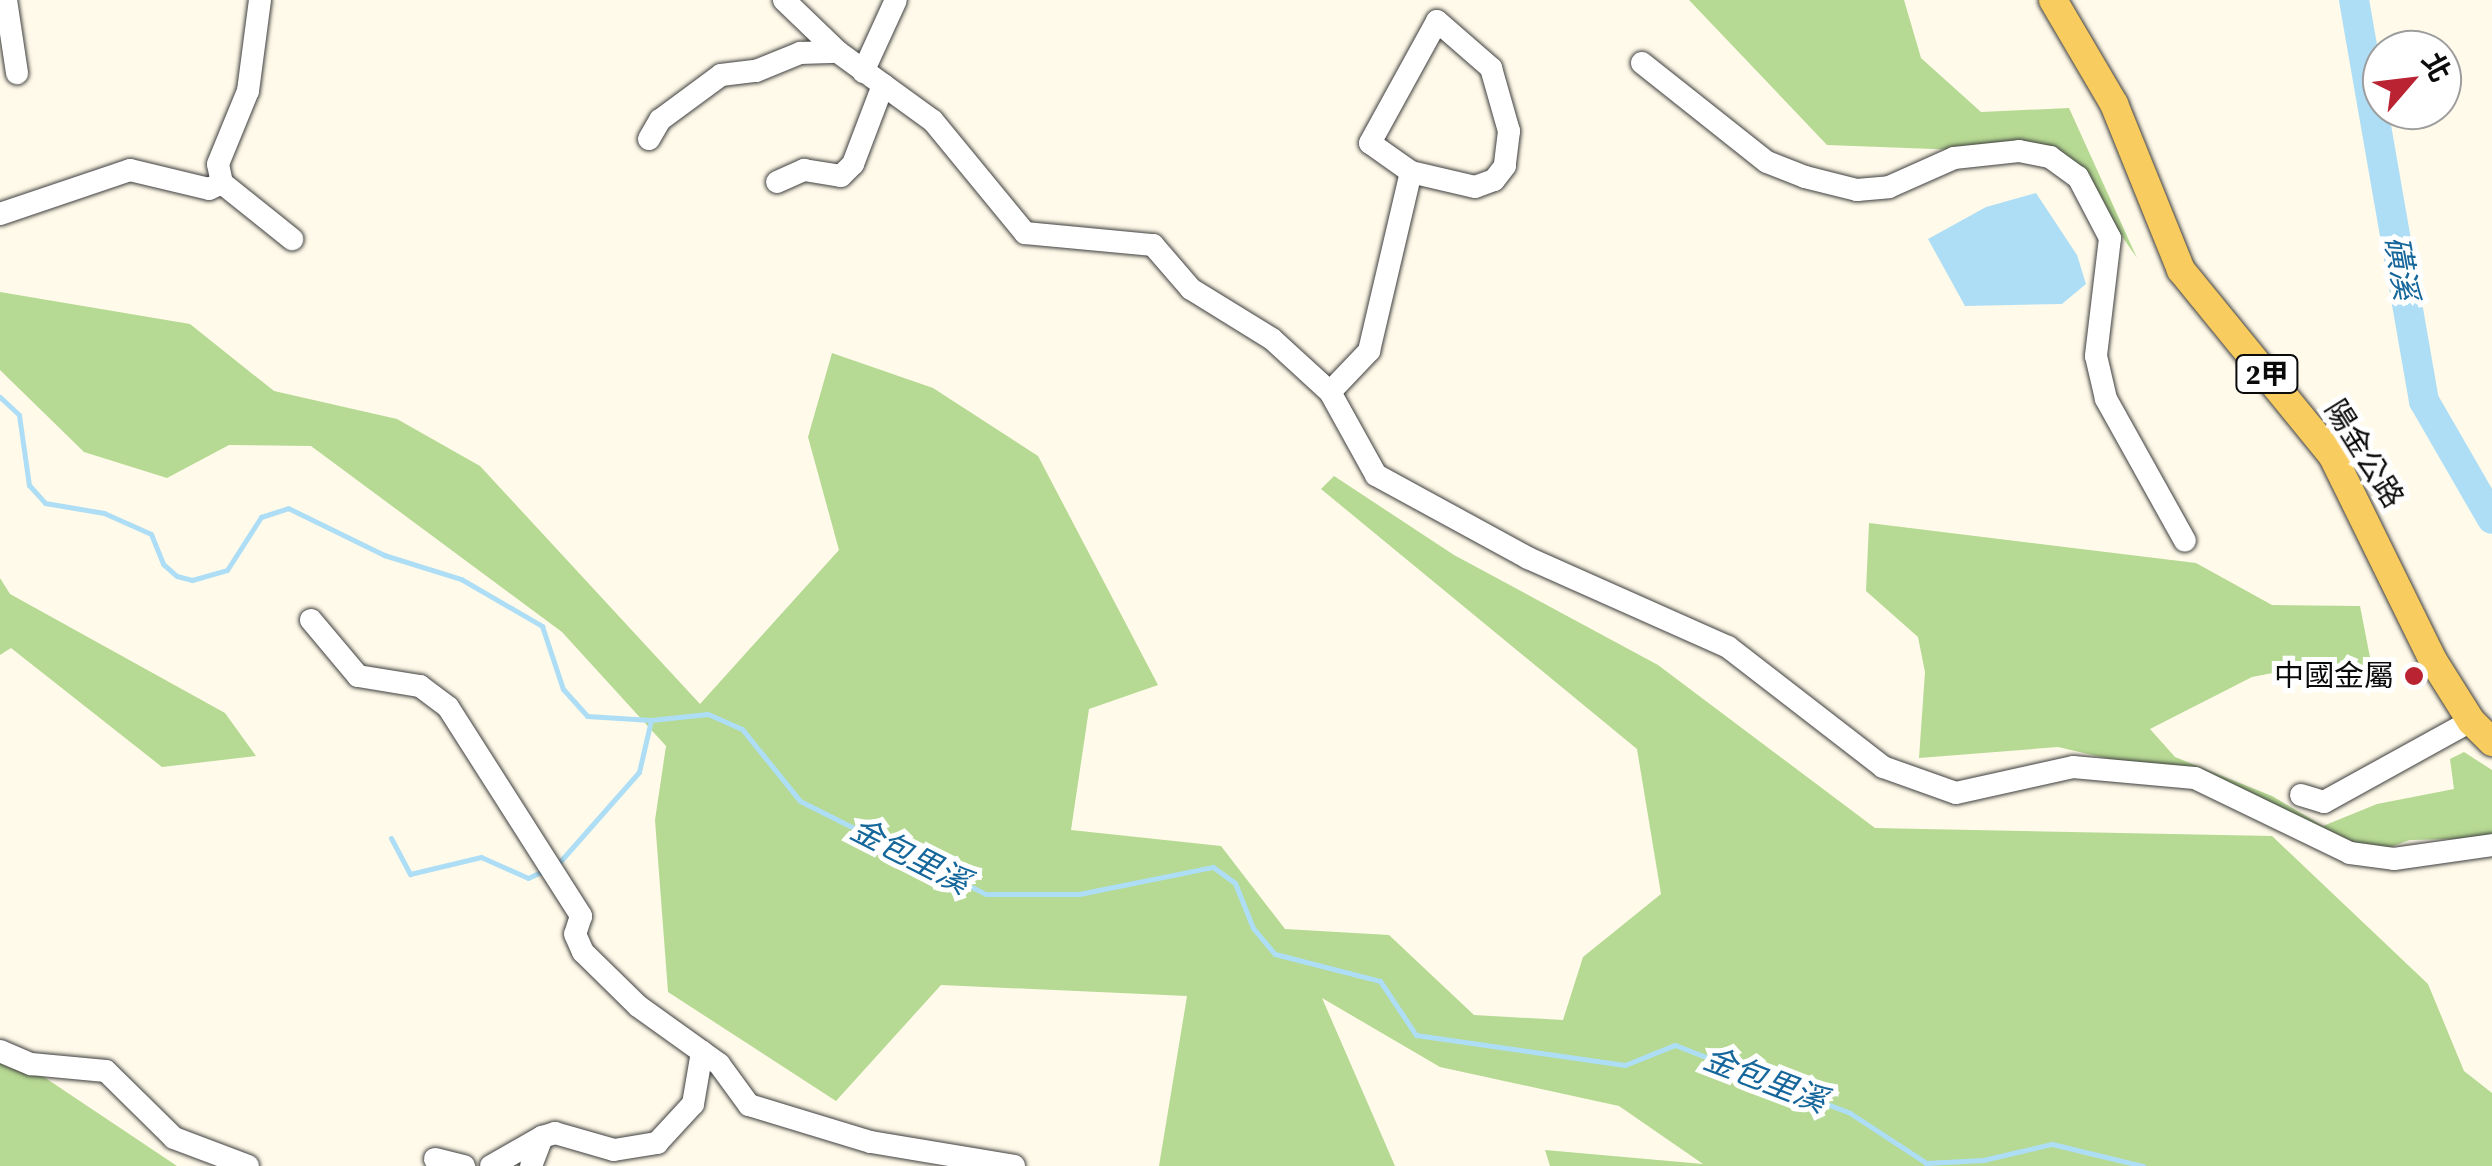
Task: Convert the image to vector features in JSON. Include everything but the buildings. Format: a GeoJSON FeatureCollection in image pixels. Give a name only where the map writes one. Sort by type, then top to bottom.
{"type":"FeatureCollection","features":[{"type":"Feature","properties":{"kind":"main road","name":"陽金公路"},"geometry":{"type":"LineString","coordinates":[[2053,0],[2114,104],[2181,270],[2332,454],[2434,662],[2471,722],[2492,742]]}},
{"type":"Feature","properties":{"kind":"street"},"geometry":{"type":"LineString","coordinates":[[6,0],[17,73]]}},
{"type":"Feature","properties":{"kind":"street"},"geometry":{"type":"LineString","coordinates":[[260,0],[248,91],[218,164],[222,182],[292,238]]}},
{"type":"Feature","properties":{"kind":"street"},"geometry":{"type":"LineString","coordinates":[[784,0],[838,52],[933,121],[1025,233],[1153,245],[1191,289],[1272,339],[1330,392],[1376,474],[1528,558],[1728,648],[1866,756],[1918,783],[1956,793],[2032,772],[2128,770],[2215,783],[2350,854],[2373,858],[2492,845]]}},
{"type":"Feature","properties":{"kind":"street"},"geometry":{"type":"LineString","coordinates":[[776,182],[804,170],[840,176],[853,164],[896,0]]}},
{"type":"Feature","properties":{"kind":"street"},"geometry":{"type":"LineString","coordinates":[[1437,21],[1491,68],[1509,131],[1506,166],[1494,180],[1475,187],[1411,172],[1370,142],[1437,21]]}},
{"type":"Feature","properties":{"kind":"street"},"geometry":{"type":"LineString","coordinates":[[649,139],[660,120],[721,75],[756,71],[800,53],[838,52]]}},
{"type":"Feature","properties":{"kind":"street"},"geometry":{"type":"LineString","coordinates":[[1642,63],[1767,162],[1805,177],[1858,190],[1889,187],[1954,158],[2018,150],[2050,156],[2078,177],[2110,238],[2096,356],[2106,399],[2185,541]]}},
{"type":"Feature","properties":{"kind":"street"},"geometry":{"type":"LineString","coordinates":[[0,214],[130,170],[210,189],[222,182]]}},
{"type":"Feature","properties":{"kind":"street"},"geometry":{"type":"LineString","coordinates":[[1330,392],[1369,351],[1411,172]]}},
{"type":"Feature","properties":{"kind":"street"},"geometry":{"type":"LineString","coordinates":[[311,620],[358,676],[434,691],[546,869],[581,916],[575,934],[583,952],[638,1006],[718,1064],[740,1098],[771,1114],[871,1142],[1014,1166]]}},
{"type":"Feature","properties":{"kind":"street"},"geometry":{"type":"LineString","coordinates":[[2301,794],[2324,802],[2471,722]]}},
{"type":"Feature","properties":{"kind":"street"},"geometry":{"type":"LineString","coordinates":[[0,1051],[31,1064],[106,1071],[174,1138],[248,1166]]}},
{"type":"Feature","properties":{"kind":"street"},"geometry":{"type":"LineString","coordinates":[[491,1166],[555,1133],[614,1150],[658,1144],[694,1104],[702,1052]]}},
{"type":"Feature","properties":{"kind":"street"},"geometry":{"type":"LineString","coordinates":[[531,1166],[542,1138]]}},
{"type":"Feature","properties":{"kind":"street"},"geometry":{"type":"LineString","coordinates":[[435,1159],[464,1166]]}},
{"type":"Feature","properties":{"kind":"green space"},"geometry":{"type":"Polygon","coordinates":[[[1689,0],[1904,0],[1921,58],[1981,112],[2069,108],[2137,258],[2065,154],[1827,145],[1689,0]]]}},
{"type":"Feature","properties":{"kind":"green space"},"geometry":{"type":"Polygon","coordinates":[[[0,292],[190,324],[274,391],[397,419],[480,466],[700,704],[839,550],[808,437],[832,353],[933,388],[1038,456],[1158,685],[1089,709],[1071,830],[1221,846],[1285,929],[1389,935],[1474,1015],[1563,1020],[1583,957],[1661,894],[1637,749],[1321,489],[1334,476],[1454,555],[1658,665],[1875,828],[2272,836],[2428,984],[2464,1071],[2492,1093],[2492,1166],[1550,1166],[1545,1150],[1703,1164],[1619,1106],[1440,1067],[1322,998],[1395,1166],[1159,1166],[1187,996],[941,985],[836,1101],[668,992],[655,820],[666,746],[562,632],[311,446],[229,445],[167,478],[84,452],[0,370],[0,292]]]}},
{"type":"Feature","properties":{"kind":"green space"},"geometry":{"type":"Polygon","coordinates":[[[1869,523],[2196,563],[2272,605],[2360,606],[2375,683],[2293,669],[2252,677],[2150,729],[2175,757],[2272,796],[2323,826],[2377,804],[2454,789],[2450,759],[2464,752],[2492,770],[2492,838],[2410,840],[2373,853],[2157,770],[2058,747],[1919,758],[1925,672],[1918,637],[1866,591],[1869,523]]]}},
{"type":"Feature","properties":{"kind":"green space"},"geometry":{"type":"Polygon","coordinates":[[[0,578],[10,594],[225,713],[256,756],[162,767],[11,648],[0,655],[0,578]]]}},
{"type":"Feature","properties":{"kind":"green space"},"geometry":{"type":"Polygon","coordinates":[[[0,1046],[5,1051],[177,1166],[0,1166],[0,1046]]]}},
{"type":"Feature","properties":{"kind":"water"},"geometry":{"type":"Polygon","coordinates":[[[2036,193],[2077,255],[2086,284],[2062,304],[1965,306],[1928,239],[1986,207],[2036,193]]]}},
{"type":"Feature","properties":{"kind":"waterway","name":"磺溪"},"geometry":{"type":"LineString","coordinates":[[2354,0],[2424,401],[2492,519]]}},
{"type":"Feature","properties":{"kind":"waterway","name":"金包里溪"},"geometry":{"type":"LineString","coordinates":[[0,397],[19,415],[29,485],[45,503],[104,513],[151,534],[163,564],[177,576],[192,580],[227,570],[261,517],[288,508],[384,555],[461,579],[542,626],[563,689],[587,716],[651,720],[708,714],[742,729],[800,801],[986,894],[1079,894],[1213,867],[1235,883],[1253,928],[1275,954],[1380,981],[1416,1035],[1625,1065],[1675,1045],[1850,1113],[1926,1163],[1983,1160],[2052,1144],[2143,1166]]}},
{"type":"Feature","properties":{"kind":"waterway"},"geometry":{"type":"LineString","coordinates":[[557,865],[639,772],[651,720]]}},
{"type":"Feature","properties":{"kind":"waterway"},"geometry":{"type":"LineString","coordinates":[[391,838],[410,874],[481,857],[528,878],[543,871]]}},
{"type":"Feature","properties":{"kind":"place","name":"中國金屬"},"geometry":{"type":"Point","coordinates":[2414,676]}}]}
